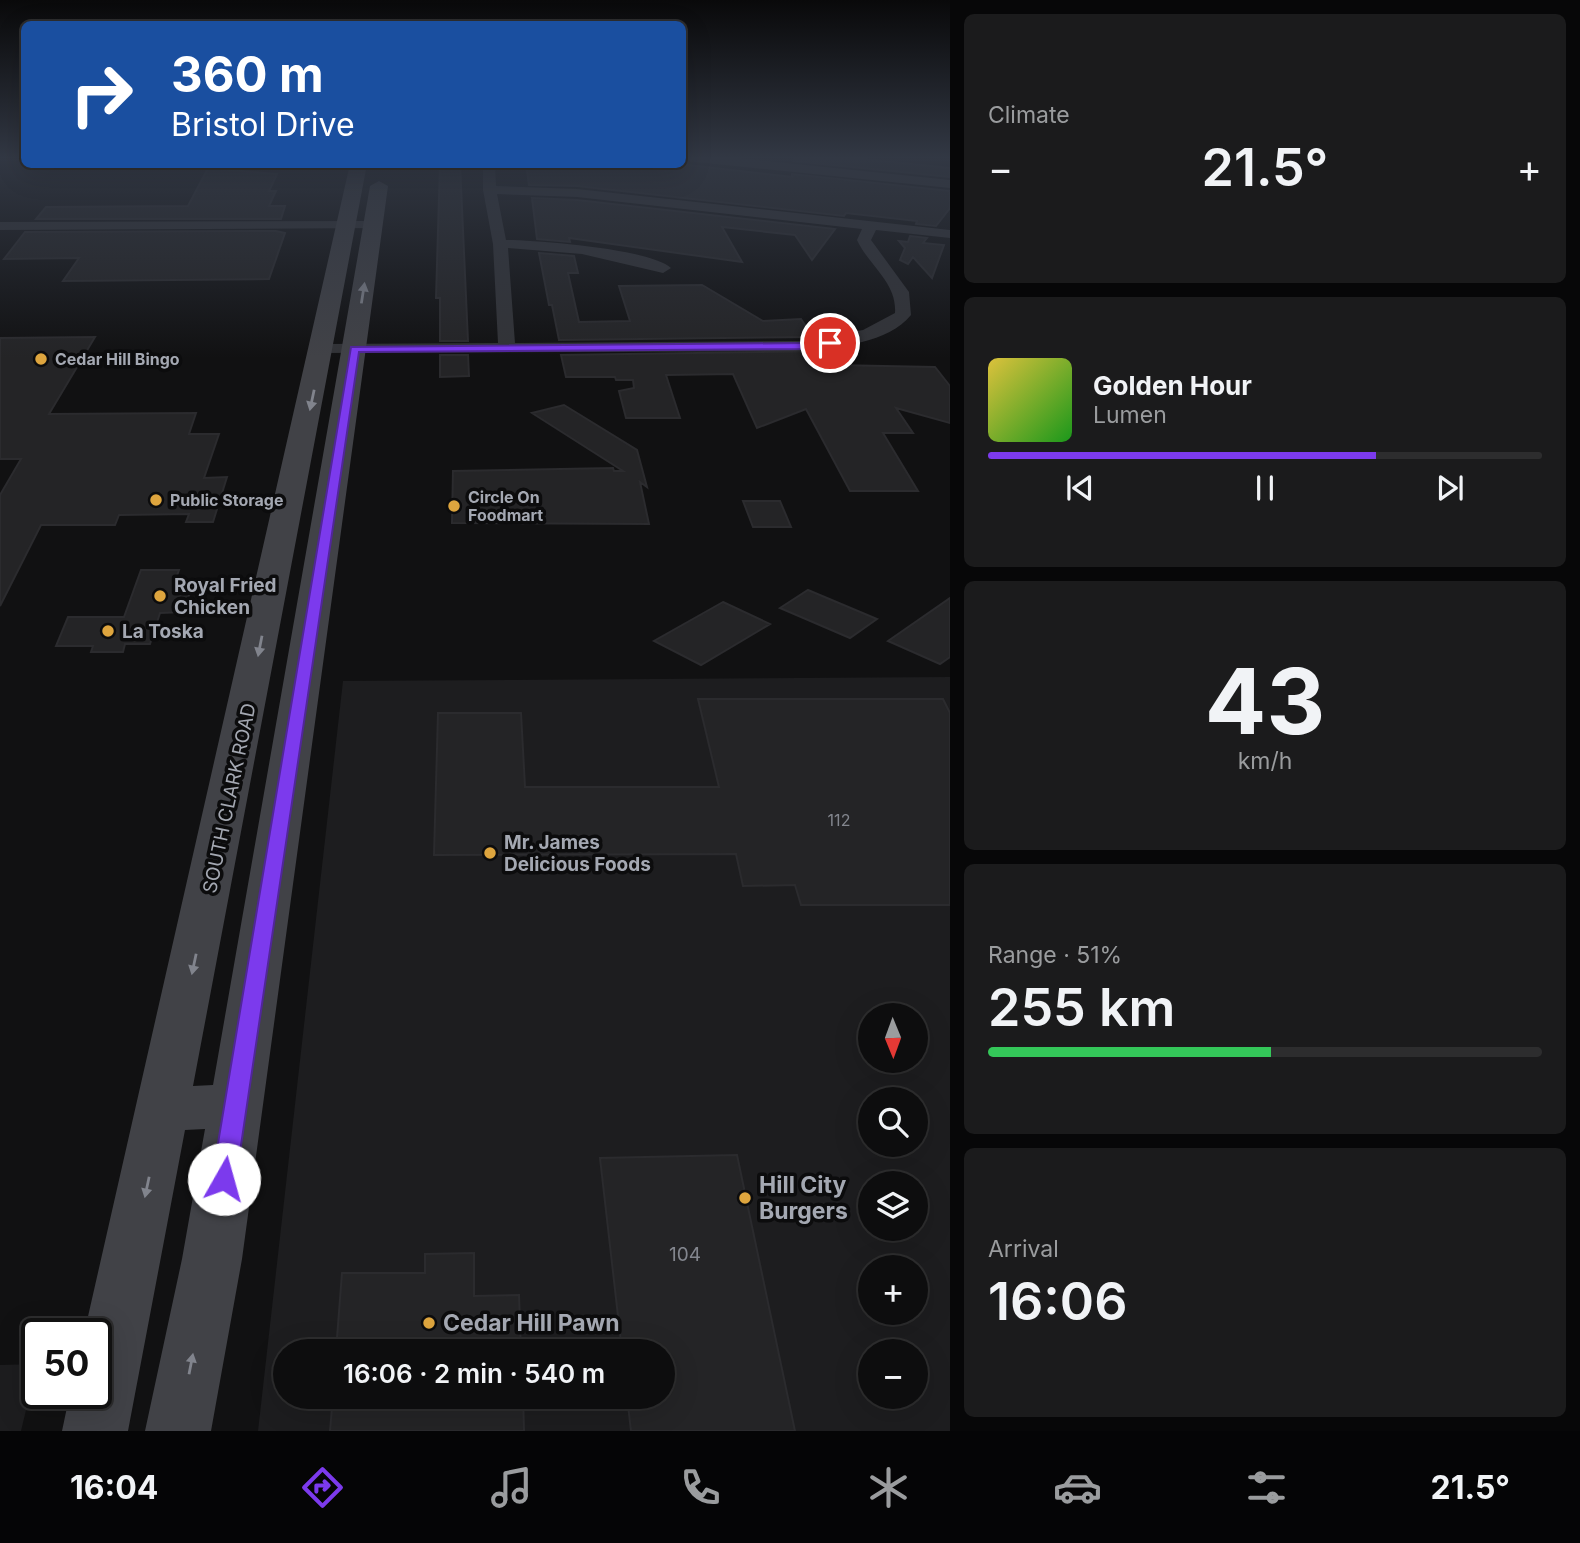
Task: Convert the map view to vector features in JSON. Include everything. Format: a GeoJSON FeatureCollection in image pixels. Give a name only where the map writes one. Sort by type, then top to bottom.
{"type":"FeatureCollection","features":[{"type":"Feature","properties":{"kind":"main road","name":"SOUTH CLARK ROAD"},"geometry":{"type":"LineString","coordinates":[[178,1431],[212,1259],[233,1107],[268,898],[338,349],[360,225]]}},
{"type":"Feature","properties":{"kind":"main road","name":"SOUTH CLARK ROAD"},"geometry":{"type":"LineString","coordinates":[[95,1431],[208,897],[338,349]]}},
{"type":"Feature","properties":{"kind":"main road"},"geometry":{"type":"LineString","coordinates":[[208,897],[268,898]]}},
{"type":"Feature","properties":{"kind":"main road"},"geometry":{"type":"LineString","coordinates":[[163,1109],[233,1107]]}},
{"type":"Feature","properties":{"kind":"street"},"geometry":{"type":"LineString","coordinates":[[496,224],[507,348]]}},
{"type":"Feature","properties":{"kind":"street"},"geometry":{"type":"LineString","coordinates":[[860,224],[950,234]]}},
{"type":"Feature","properties":{"kind":"street"},"geometry":{"type":"LineString","coordinates":[[0,226],[360,225]]}},
{"type":"Feature","properties":{"kind":"street"},"geometry":{"type":"LineString","coordinates":[[338,349],[805,346],[854,340],[887,327],[903,314],[906,299],[896,280],[868,250],[864,240],[871,225]]}},
{"type":"Feature","properties":{"kind":"street"},"geometry":{"type":"LineString","coordinates":[[500,244],[553,246],[629,258],[663,268]]}},
{"type":"Feature","properties":{"kind":"shaded area"},"geometry":{"type":"Polygon","coordinates":[[[950,677],[950,1431],[258,1431],[343,681],[950,677]]]}},
{"type":"Feature","properties":{"kind":"shaded area"},"geometry":{"type":"Polygon","coordinates":[[[21,1364],[21,1409],[26,1409],[21,1431],[0,1431],[0,1365],[21,1364]]]}},
{"type":"Feature","properties":{"kind":"building"},"geometry":{"type":"Polygon","coordinates":[[[438,224],[463,224],[468,341],[440,341],[440,298],[436,298],[438,224]]]}},
{"type":"Feature","properties":{"kind":"building"},"geometry":{"type":"Polygon","coordinates":[[[535,224],[789,224],[835,229],[812,260],[795,235],[722,227],[742,262],[569,238],[570,242],[537,239],[535,224]]]}},
{"type":"Feature","properties":{"kind":"building"},"geometry":{"type":"Polygon","coordinates":[[[25,232],[285,233],[269,279],[63,281],[79,258],[4,259],[25,232]]]}},
{"type":"Feature","properties":{"kind":"building"},"geometry":{"type":"Polygon","coordinates":[[[910,236],[927,238],[923,243],[944,245],[932,278],[913,257],[908,264],[900,260],[905,248],[899,241],[908,242],[910,236]]]}},
{"type":"Feature","properties":{"kind":"building"},"geometry":{"type":"Polygon","coordinates":[[[539,253],[574,256],[578,273],[568,273],[579,322],[630,321],[619,286],[702,285],[763,321],[801,319],[813,337],[559,340],[539,253]]]}},
{"type":"Feature","properties":{"kind":"building"},"geometry":{"type":"Polygon","coordinates":[[[95,337],[49,414],[196,413],[189,434],[219,434],[204,478],[227,477],[213,522],[186,522],[189,514],[119,515],[115,525],[41,525],[0,606],[0,495],[21,459],[0,459],[0,338],[95,337]]]}},
{"type":"Feature","properties":{"kind":"building"},"geometry":{"type":"Polygon","coordinates":[[[823,351],[833,365],[935,367],[950,386],[950,423],[896,408],[913,433],[883,433],[918,491],[850,491],[806,409],[757,428],[733,374],[666,375],[680,418],[626,418],[619,391],[634,388],[633,380],[616,380],[615,377],[566,377],[561,355],[823,351]]]}},
{"type":"Feature","properties":{"kind":"building"},"geometry":{"type":"Polygon","coordinates":[[[440,355],[468,355],[469,376],[440,377],[440,355]]]}},
{"type":"Feature","properties":{"kind":"building"},"geometry":{"type":"Polygon","coordinates":[[[564,405],[637,450],[647,487],[640,482],[649,524],[452,523],[453,471],[613,468],[614,471],[623,471],[532,413],[564,405]]]}},
{"type":"Feature","properties":{"kind":"building"},"geometry":{"type":"Polygon","coordinates":[[[743,501],[780,501],[791,527],[753,527],[743,501]]]}},
{"type":"Feature","properties":{"kind":"building"},"geometry":{"type":"Polygon","coordinates":[[[141,570],[179,570],[173,587],[192,586],[184,612],[160,613],[150,644],[125,644],[123,652],[91,652],[93,646],[56,646],[68,617],[124,617],[141,570]]]}},
{"type":"Feature","properties":{"kind":"building"},"geometry":{"type":"Polygon","coordinates":[[[808,590],[877,619],[850,638],[780,608],[808,590]]]}},
{"type":"Feature","properties":{"kind":"building"},"geometry":{"type":"Polygon","coordinates":[[[950,598],[950,657],[940,664],[888,641],[950,598]]]}},
{"type":"Feature","properties":{"kind":"building"},"geometry":{"type":"Polygon","coordinates":[[[723,602],[770,624],[701,665],[654,641],[723,602]]]}},
{"type":"Feature","properties":{"kind":"building"},"geometry":{"type":"Polygon","coordinates":[[[698,699],[943,699],[950,713],[950,905],[801,905],[795,885],[743,886],[736,854],[434,855],[438,713],[521,713],[525,787],[719,787],[698,699]]]}},
{"type":"Feature","properties":{"kind":"building"},"geometry":{"type":"Polygon","coordinates":[[[737,1155],[795,1431],[631,1431],[628,1409],[675,1409],[675,1339],[621,1339],[600,1158],[737,1155]]]}},
{"type":"Feature","properties":{"kind":"building","name":"Cedar Hill Pawn"},"geometry":{"type":"Polygon","coordinates":[[[474,1253],[474,1296],[519,1295],[521,1339],[337,1339],[342,1273],[425,1273],[425,1254],[474,1253]]]}},
{"type":"Feature","properties":{"kind":"building"},"geometry":{"type":"Polygon","coordinates":[[[332,1409],[523,1409],[524,1431],[330,1431],[332,1409]]]}},
{"type":"Feature","properties":{"kind":"place","name":"Cedar Hill Bingo"},"geometry":{"type":"Point","coordinates":[41,359]}},
{"type":"Feature","properties":{"kind":"place","name":"Public Storage"},"geometry":{"type":"Point","coordinates":[156,500]}},
{"type":"Feature","properties":{"kind":"place","name":"Circle On Foodmart"},"geometry":{"type":"Point","coordinates":[454,506]}},
{"type":"Feature","properties":{"kind":"place","name":"Royal Fried Chicken"},"geometry":{"type":"Point","coordinates":[160,596]}},
{"type":"Feature","properties":{"kind":"place","name":"La Toska"},"geometry":{"type":"Point","coordinates":[108,631]}},
{"type":"Feature","properties":{"kind":"place","name":"Mr. James Delicious Foods"},"geometry":{"type":"Point","coordinates":[490,853]}},
{"type":"Feature","properties":{"kind":"place","name":"Hill City Burgers"},"geometry":{"type":"Point","coordinates":[745,1198]}},
{"type":"Feature","properties":{"kind":"place","name":"Cedar Hill Pawn"},"geometry":{"type":"Point","coordinates":[429,1323]}},
{"type":"Feature","properties":{"kind":"route"},"geometry":{"type":"LineString","coordinates":[[224,1179],[233,1107],[256,977],[354,349],[805,346],[830,343]]}}]}
